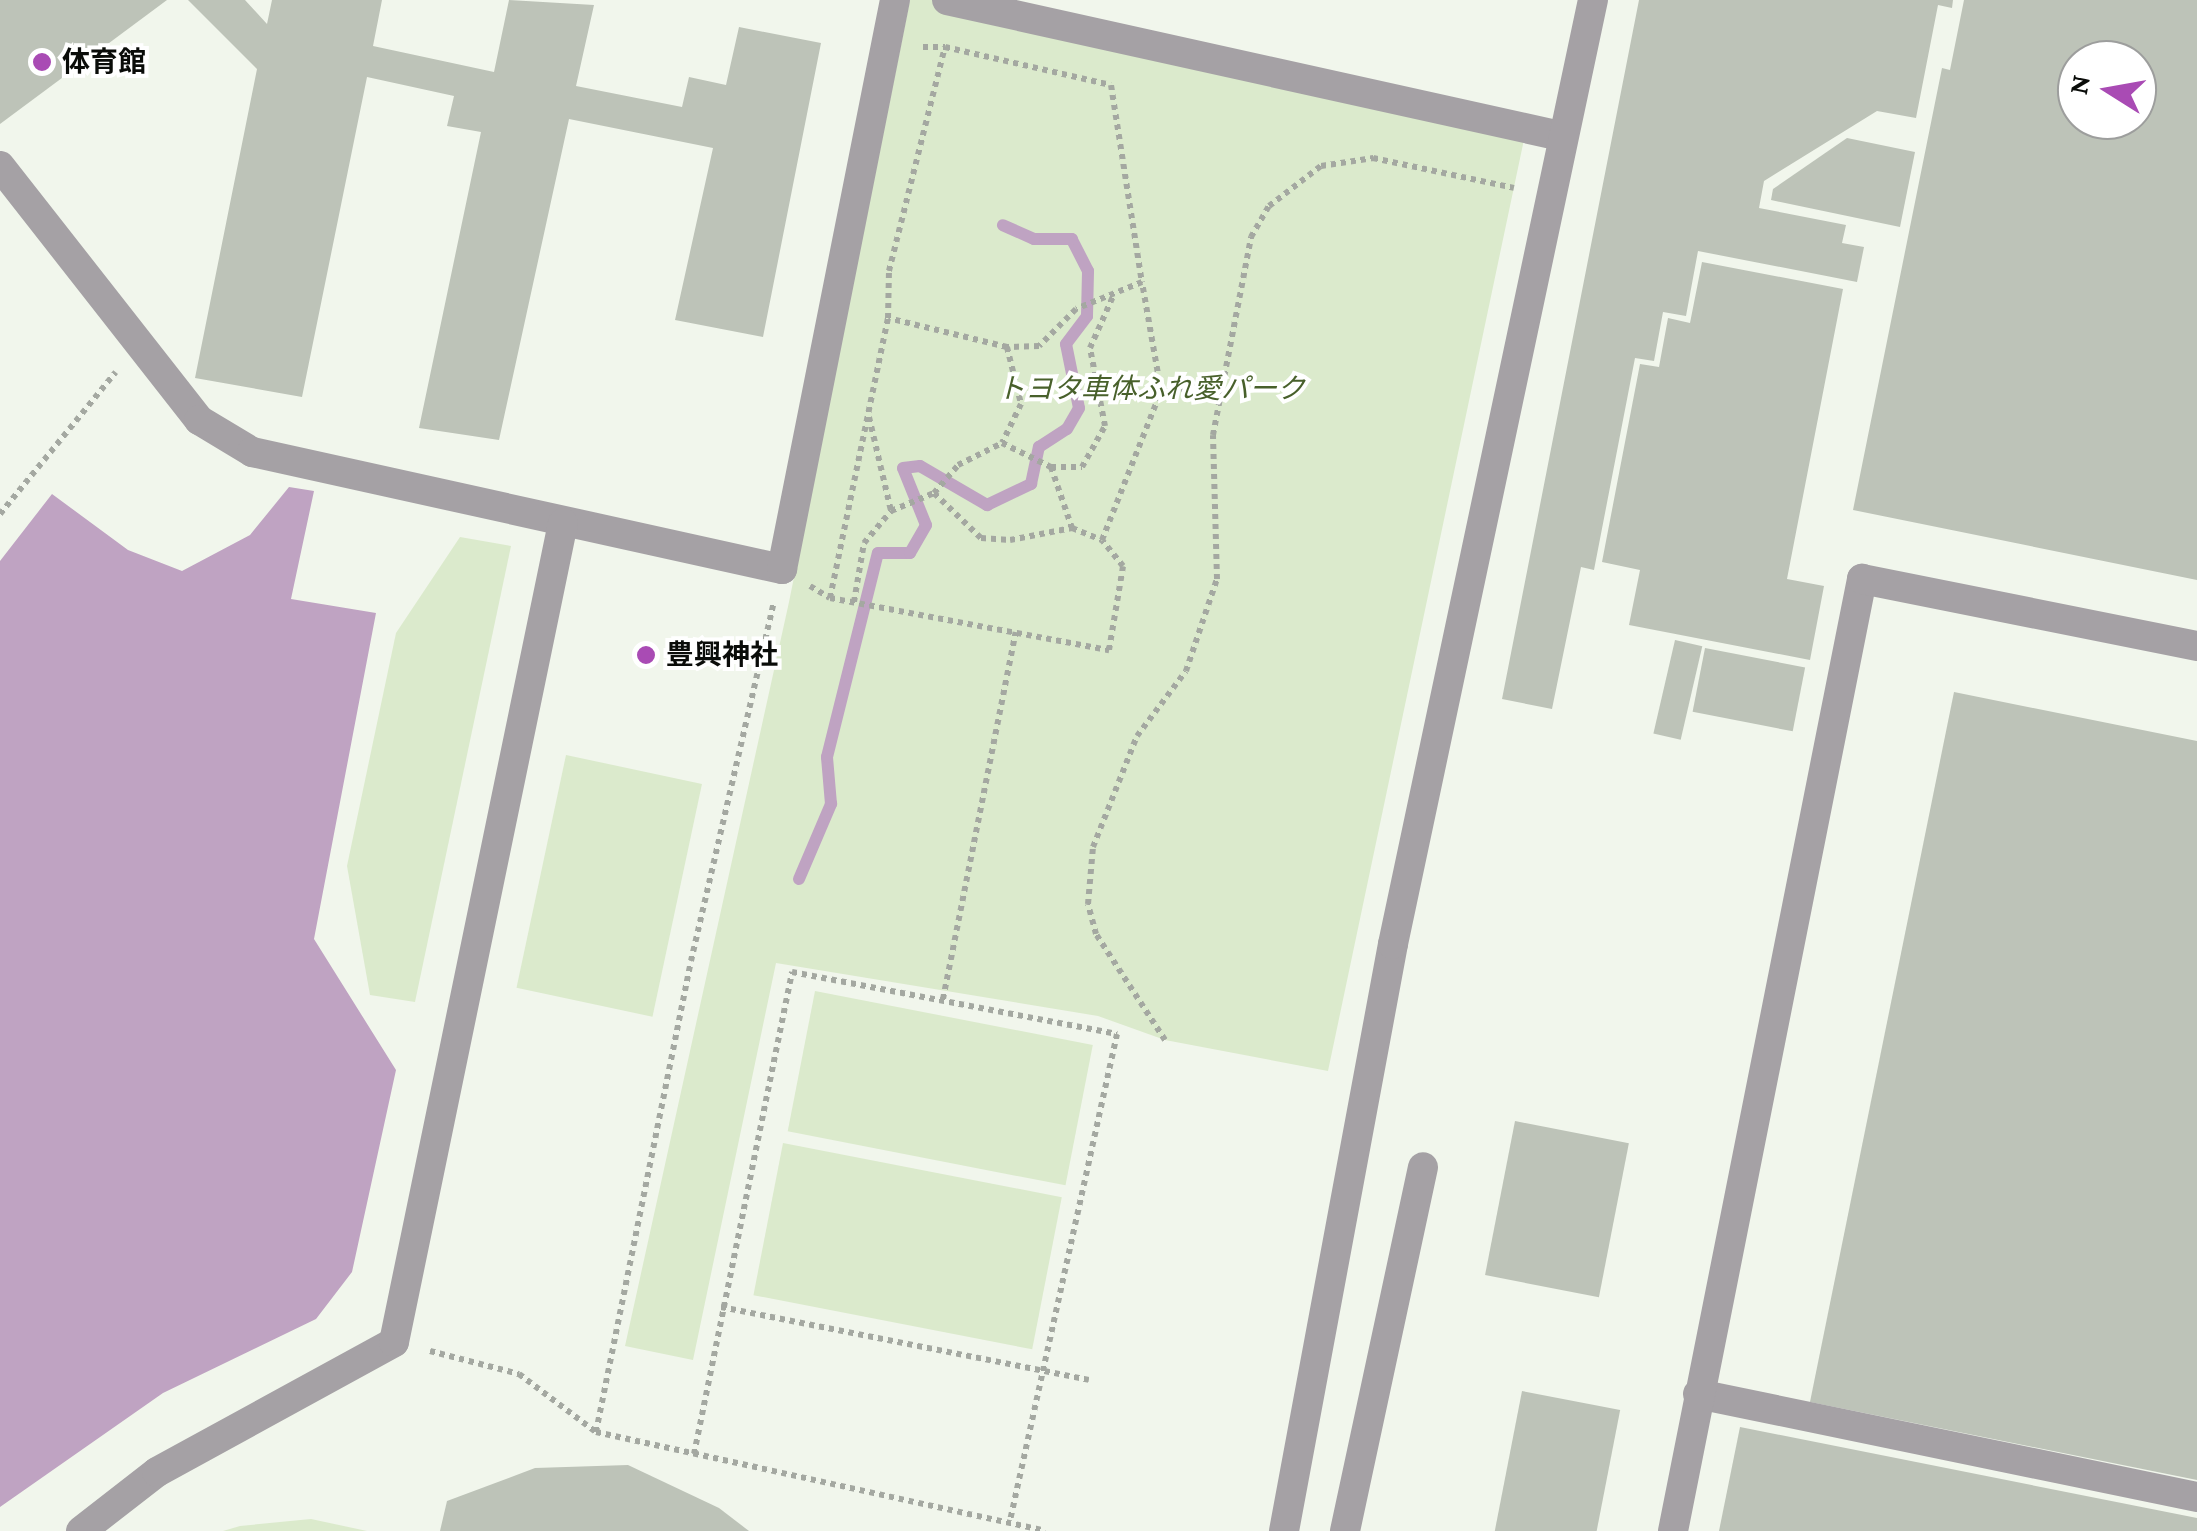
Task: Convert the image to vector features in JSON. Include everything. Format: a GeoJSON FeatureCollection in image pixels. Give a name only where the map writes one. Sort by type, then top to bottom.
{"type":"FeatureCollection","features":[{"type":"Feature","properties":{"kind":"street"},"geometry":{"type":"LineString","coordinates":[[0,166],[200,420],[252,452],[782,568],[895,0]]}},
{"type":"Feature","properties":{"kind":"street"},"geometry":{"type":"LineString","coordinates":[[947,0],[1562,136]]}},
{"type":"Feature","properties":{"kind":"street"},"geometry":{"type":"LineString","coordinates":[[1284,1531],[1393,944],[1593,0]]}},
{"type":"Feature","properties":{"kind":"street"},"geometry":{"type":"LineString","coordinates":[[81,1531],[156,1472],[394,1342],[563,522]]}},
{"type":"Feature","properties":{"kind":"street"},"geometry":{"type":"LineString","coordinates":[[1673,1531],[1862,579],[2197,646]]}},
{"type":"Feature","properties":{"kind":"street"},"geometry":{"type":"LineString","coordinates":[[1345,1531],[1422,1167]]}},
{"type":"Feature","properties":{"kind":"street"},"geometry":{"type":"LineString","coordinates":[[1698,1394],[2197,1496]]}},
{"type":"Feature","properties":{"kind":"path"},"geometry":{"type":"LineString","coordinates":[[884,49],[945,46],[1111,85],[1161,391],[1102,540]]}},
{"type":"Feature","properties":{"kind":"path"},"geometry":{"type":"LineString","coordinates":[[830,598],[888,318],[890,271],[945,46]]}},
{"type":"Feature","properties":{"kind":"path"},"geometry":{"type":"LineString","coordinates":[[1165,1040],[1096,934],[1088,904],[1093,847],[1112,788],[1138,736],[1186,671],[1216,579],[1212,436],[1251,237],[1270,206],[1321,166],[1373,158],[1514,188]]}},
{"type":"Feature","properties":{"kind":"path"},"geometry":{"type":"LineString","coordinates":[[888,318],[1007,346],[1040,346],[1083,306],[1142,282]]}},
{"type":"Feature","properties":{"kind":"path"},"geometry":{"type":"LineString","coordinates":[[1002,443],[1051,466],[1082,467],[1105,426],[1090,348],[1115,293]]}},
{"type":"Feature","properties":{"kind":"path"},"geometry":{"type":"LineString","coordinates":[[0,514],[138,345]]}},
{"type":"Feature","properties":{"kind":"path"},"geometry":{"type":"LineString","coordinates":[[856,603],[864,543],[891,511],[934,493],[958,464],[1002,443],[1021,404],[1007,346]]}},
{"type":"Feature","properties":{"kind":"path"},"geometry":{"type":"LineString","coordinates":[[1161,391],[1220,386]]}},
{"type":"Feature","properties":{"kind":"path"},"geometry":{"type":"LineString","coordinates":[[868,412],[891,511]]}},
{"type":"Feature","properties":{"kind":"path"},"geometry":{"type":"LineString","coordinates":[[1051,466],[1072,528]]}},
{"type":"Feature","properties":{"kind":"path"},"geometry":{"type":"LineString","coordinates":[[596,1432],[692,961],[782,568],[830,598],[1109,650],[1123,566],[1102,540],[1072,528],[1010,540],[981,538],[934,493]]}},
{"type":"Feature","properties":{"kind":"path"},"geometry":{"type":"LineString","coordinates":[[943,1000],[1016,632]]}},
{"type":"Feature","properties":{"kind":"path"},"geometry":{"type":"LineString","coordinates":[[694,1454],[792,972],[1116,1034],[1039,1373],[1010,1521]]}},
{"type":"Feature","properties":{"kind":"path"},"geometry":{"type":"LineString","coordinates":[[721,1308],[1089,1380]]}},
{"type":"Feature","properties":{"kind":"path"},"geometry":{"type":"LineString","coordinates":[[394,1342],[519,1374],[596,1432],[1045,1531]]}},
{"type":"Feature","properties":{"kind":"green space","name":"トヨタ車体ふれ愛パーク"},"geometry":{"type":"Polygon","coordinates":[[[910,0],[936,0],[1526,130],[1328,1071],[1165,1040],[1098,1016],[776,963],[693,1360],[625,1346],[789,602],[910,0]]]}},
{"type":"Feature","properties":{"kind":"green space"},"geometry":{"type":"Polygon","coordinates":[[[460,537],[511,546],[415,1002],[370,995],[347,866],[396,633],[460,537]]]}},
{"type":"Feature","properties":{"kind":"green space"},"geometry":{"type":"Polygon","coordinates":[[[566,755],[702,784],[652,1017],[517,988],[566,755]]]}},
{"type":"Feature","properties":{"kind":"green space"},"geometry":{"type":"Polygon","coordinates":[[[815,991],[1093,1045],[1066,1185],[788,1131],[815,991]]]}},
{"type":"Feature","properties":{"kind":"green space"},"geometry":{"type":"Polygon","coordinates":[[[783,1143],[1062,1197],[1032,1349],[753,1295],[783,1143]]]}},
{"type":"Feature","properties":{"kind":"green space"},"geometry":{"type":"Polygon","coordinates":[[[311,1519],[367,1531],[223,1531],[240,1526],[311,1519]]]}},
{"type":"Feature","properties":{"kind":"shaded area"},"geometry":{"type":"Polygon","coordinates":[[[289,487],[314,491],[291,599],[376,613],[314,939],[396,1070],[352,1272],[316,1319],[163,1393],[0,1507],[0,561],[52,494],[128,550],[182,571],[250,535],[289,487]]]}},
{"type":"Feature","properties":{"kind":"building","name":"体育館"},"geometry":{"type":"Polygon","coordinates":[[[0,0],[167,0],[0,124],[0,0]]]}},
{"type":"Feature","properties":{"kind":"building"},"geometry":{"type":"Polygon","coordinates":[[[188,0],[245,0],[267,24],[272,0],[382,0],[373,46],[494,72],[509,0],[594,5],[576,86],[682,107],[689,77],[726,85],[739,27],[821,43],[763,337],[675,320],[713,148],[569,119],[499,440],[419,428],[481,132],[447,126],[454,96],[367,77],[302,397],[195,378],[257,69],[188,0]]]}},
{"type":"Feature","properties":{"kind":"building"},"geometry":{"type":"Polygon","coordinates":[[[1639,0],[1953,0],[1952,8],[1938,5],[1916,118],[1877,111],[1764,181],[1759,208],[1846,225],[1842,243],[1864,247],[1857,282],[1698,251],[1686,316],[1663,312],[1654,361],[1635,358],[1594,570],[1581,567],[1552,709],[1502,699],[1639,0]]]}},
{"type":"Feature","properties":{"kind":"building"},"geometry":{"type":"Polygon","coordinates":[[[1964,0],[2197,0],[2197,580],[1853,510],[1942,68],[1950,70],[1964,0]]]}},
{"type":"Feature","properties":{"kind":"building"},"geometry":{"type":"Polygon","coordinates":[[[1847,138],[1915,152],[1900,227],[1771,200],[1773,189],[1847,138]]]}},
{"type":"Feature","properties":{"kind":"building"},"geometry":{"type":"Polygon","coordinates":[[[1702,262],[1843,289],[1787,579],[1824,586],[1810,660],[1629,625],[1640,570],[1602,562],[1640,364],[1659,367],[1668,318],[1690,323],[1702,262]]]}},
{"type":"Feature","properties":{"kind":"building"},"geometry":{"type":"Polygon","coordinates":[[[1675,640],[1702,646],[1681,740],[1653,734],[1675,640]]]}},
{"type":"Feature","properties":{"kind":"building"},"geometry":{"type":"Polygon","coordinates":[[[1705,648],[1805,667],[1793,731],[1693,712],[1705,648]]]}},
{"type":"Feature","properties":{"kind":"building"},"geometry":{"type":"Polygon","coordinates":[[[1954,692],[2197,741],[2197,1480],[1810,1402],[1954,692]]]}},
{"type":"Feature","properties":{"kind":"building"},"geometry":{"type":"Polygon","coordinates":[[[1515,1121],[1629,1143],[1599,1297],[1485,1275],[1515,1121]]]}},
{"type":"Feature","properties":{"kind":"building"},"geometry":{"type":"Polygon","coordinates":[[[1522,1391],[1620,1410],[1597,1531],[1495,1531],[1522,1391]]]}},
{"type":"Feature","properties":{"kind":"building"},"geometry":{"type":"Polygon","coordinates":[[[1740,1427],[2197,1518],[2197,1531],[1719,1531],[1740,1427]]]}},
{"type":"Feature","properties":{"kind":"building"},"geometry":{"type":"Polygon","coordinates":[[[628,1465],[719,1508],[749,1531],[440,1531],[447,1501],[535,1468],[628,1465]]]}},
{"type":"Feature","properties":{"kind":"waterway"},"geometry":{"type":"LineString","coordinates":[[799,879],[831,804],[827,757],[878,553],[910,553],[926,525],[903,468],[920,466],[987,505],[1031,484],[1039,447],[1067,429],[1079,408],[1066,344],[1087,316],[1088,271],[1072,239],[1034,239],[1003,225]]}},
{"type":"Feature","properties":{"kind":"place","name":"体育館"},"geometry":{"type":"Point","coordinates":[42,62]}},
{"type":"Feature","properties":{"kind":"place","name":"豊興神社"},"geometry":{"type":"Point","coordinates":[646,655]}}]}
